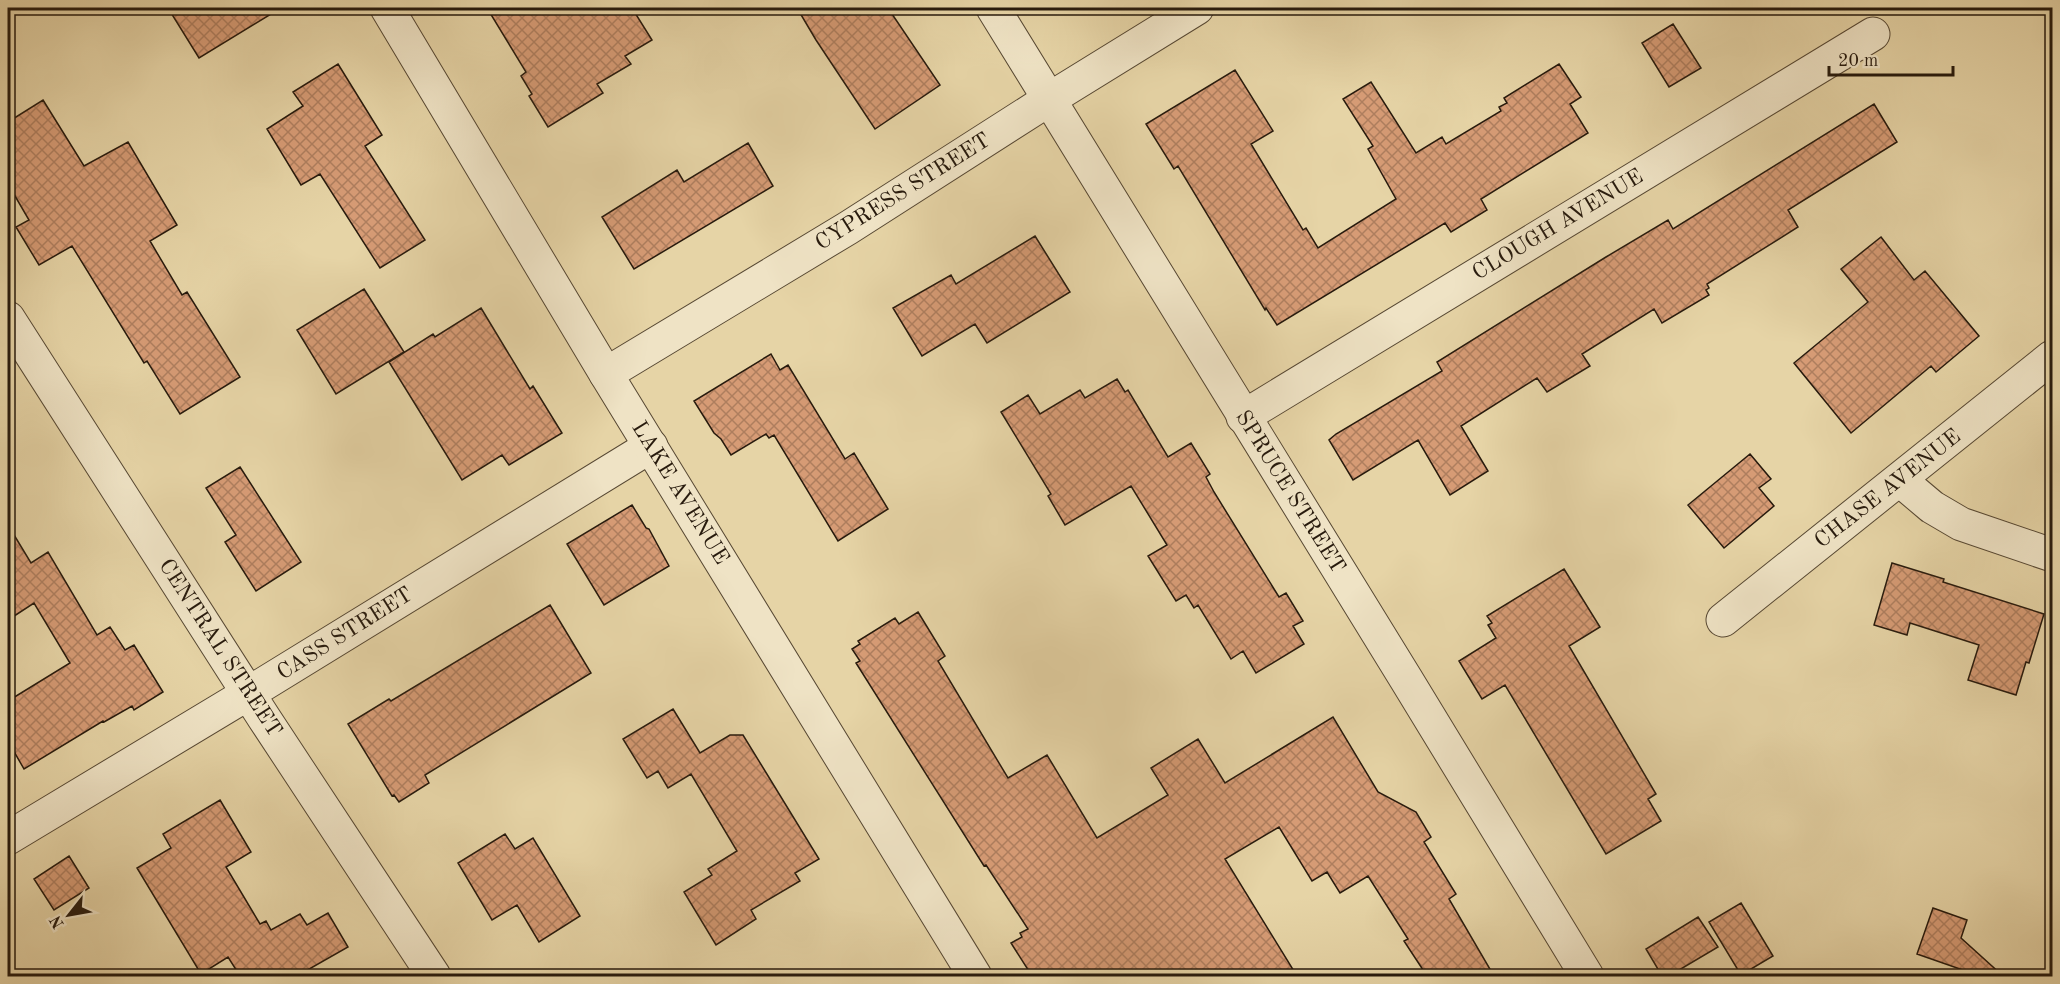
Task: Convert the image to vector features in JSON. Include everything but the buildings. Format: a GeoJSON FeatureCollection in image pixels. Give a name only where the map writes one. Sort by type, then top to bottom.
{"type":"FeatureCollection","features":[{"type":"Feature","properties":{"kind":"street","name":"LAKE AVENUE"},"geometry":{"type":"LineString","coordinates":[[387,8],[606,374],[975,976]]}},
{"type":"Feature","properties":{"kind":"street","name":"SPRUCE STREET"},"geometry":{"type":"LineString","coordinates":[[993,8],[1587,976]]}},
{"type":"Feature","properties":{"kind":"street","name":"CYPRESS STREET"},"geometry":{"type":"LineString","coordinates":[[606,374],[848,228],[1197,8]]}},
{"type":"Feature","properties":{"kind":"street","name":"CLOUGH AVENUE"},"geometry":{"type":"LineString","coordinates":[[1243,417],[1873,34]]}},
{"type":"Feature","properties":{"kind":"street","name":"CENTRAL STREET"},"geometry":{"type":"LineString","coordinates":[[8,318],[434,976]]}},
{"type":"Feature","properties":{"kind":"street","name":"CHASE AVENUE"},"geometry":{"type":"LineString","coordinates":[[1723,620],[2052,357]]}},
{"type":"Feature","properties":{"kind":"street","name":"CASS STREET"},"geometry":{"type":"LineString","coordinates":[[8,838],[651,446]]}},
{"type":"Feature","properties":{"kind":"street"},"geometry":{"type":"LineString","coordinates":[[1900,480],[1932,507],[1961,524],[2052,555]]}}]}
